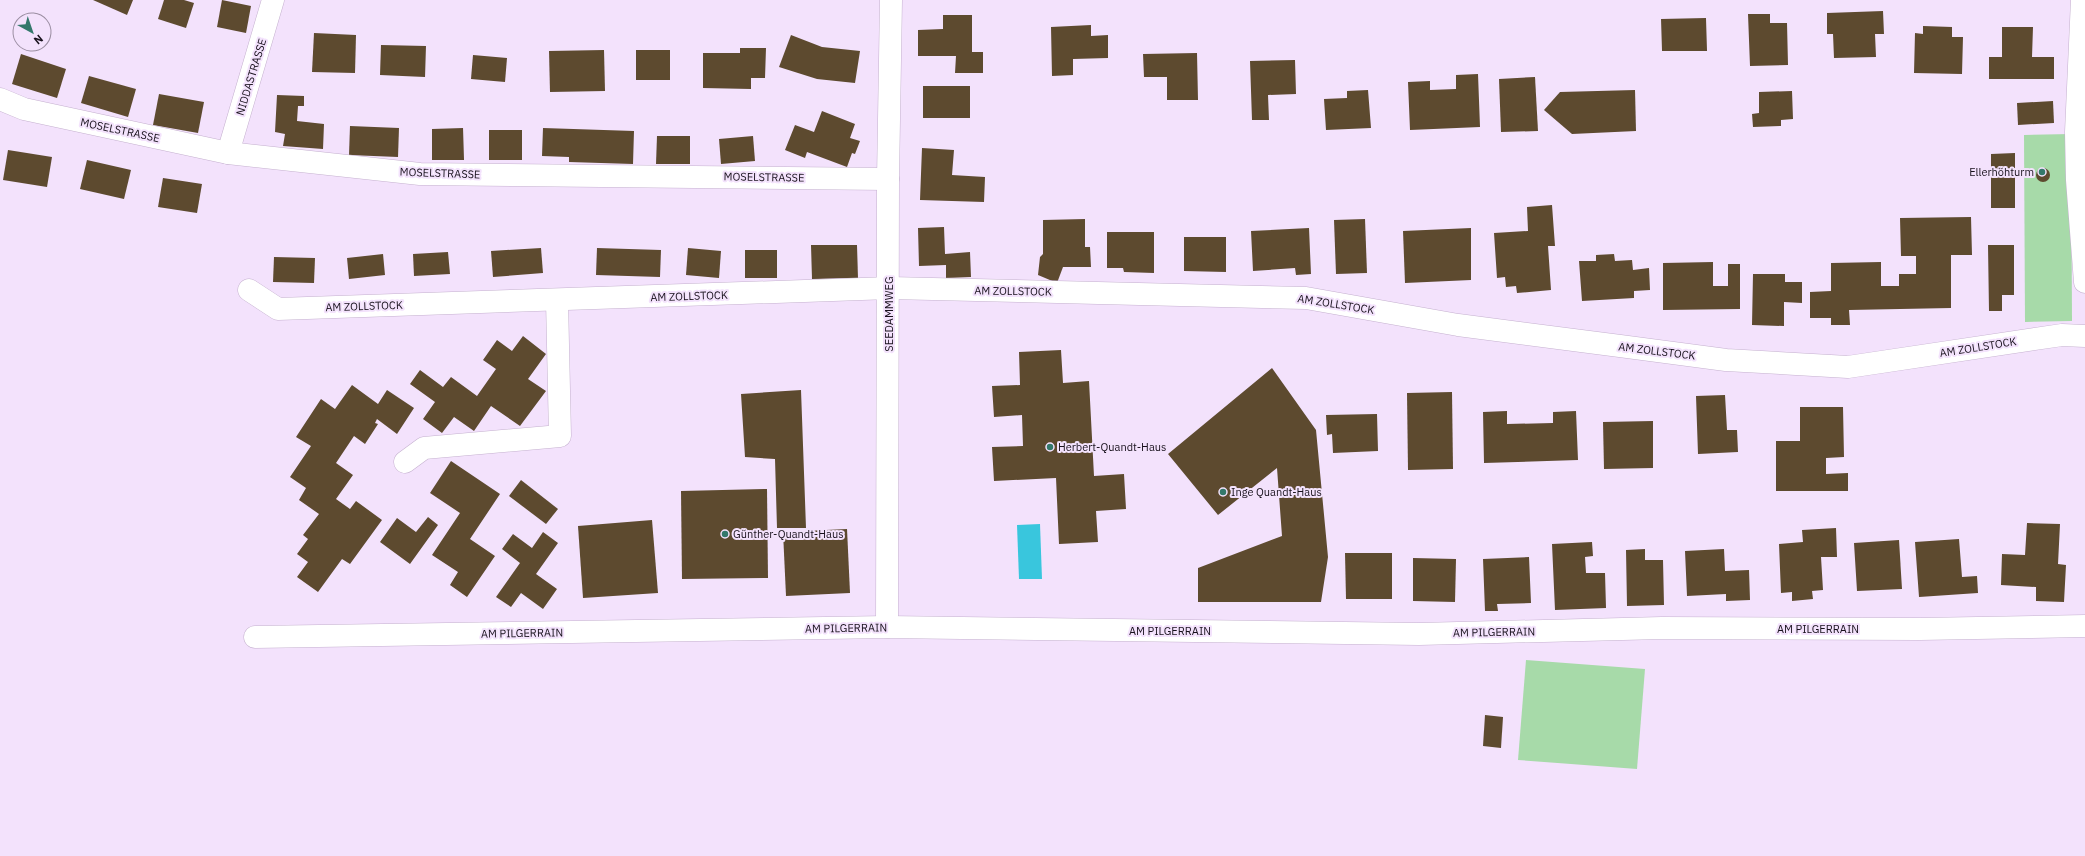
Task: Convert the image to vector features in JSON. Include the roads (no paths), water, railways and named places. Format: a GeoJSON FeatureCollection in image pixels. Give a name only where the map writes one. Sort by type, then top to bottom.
{"type":"FeatureCollection","features":[{"type":"Feature","properties":{"kind":"street","name":"NIDDASTRASSE"},"geometry":{"type":"LineString","coordinates":[[228,153],[273,0]]}},
{"type":"Feature","properties":{"kind":"street","name":"SEEDAMMWEG"},"geometry":{"type":"LineString","coordinates":[[887,627],[890,288],[888,179],[891,0]]}},
{"type":"Feature","properties":{"kind":"street"},"geometry":{"type":"LineString","coordinates":[[2082,0],[2076,132],[2077,180],[2085,282]]}},
{"type":"Feature","properties":{"kind":"street","name":"MOSELSTRASSE"},"geometry":{"type":"LineString","coordinates":[[0,99],[24,108],[228,153],[420,174],[888,179]]}},
{"type":"Feature","properties":{"kind":"street","name":"AM ZOLLSTOCK"},"geometry":{"type":"LineString","coordinates":[[249,290],[278,309],[890,288],[1306,298],[1458,325],[1726,360],[1848,367],[2062,335],[2085,336]]}},
{"type":"Feature","properties":{"kind":"street"},"geometry":{"type":"LineString","coordinates":[[405,462],[424,448],[560,436],[557,300]]}},
{"type":"Feature","properties":{"kind":"street","name":"AM PILGERRAIN"},"geometry":{"type":"LineString","coordinates":[[255,637],[887,627],[1419,634],[1662,628],[1920,629],[2085,626]]}},
{"type":"Feature","properties":{"kind":"water"},"geometry":{"type":"Polygon","coordinates":[[[1040,524],[1042,579],[1019,579],[1017,525],[1040,524]]]}},
{"type":"Feature","properties":{"kind":"place","name":"Ellerhöhturm"},"geometry":{"type":"Point","coordinates":[2042,172]}},
{"type":"Feature","properties":{"kind":"place","name":"Herbert-Quandt-Haus"},"geometry":{"type":"Point","coordinates":[1050,447]}},
{"type":"Feature","properties":{"kind":"place","name":"Inge Quandt-Haus"},"geometry":{"type":"Point","coordinates":[1223,492]}},
{"type":"Feature","properties":{"kind":"place","name":"Günther-Quandt-Haus"},"geometry":{"type":"Point","coordinates":[725,534]}}]}
